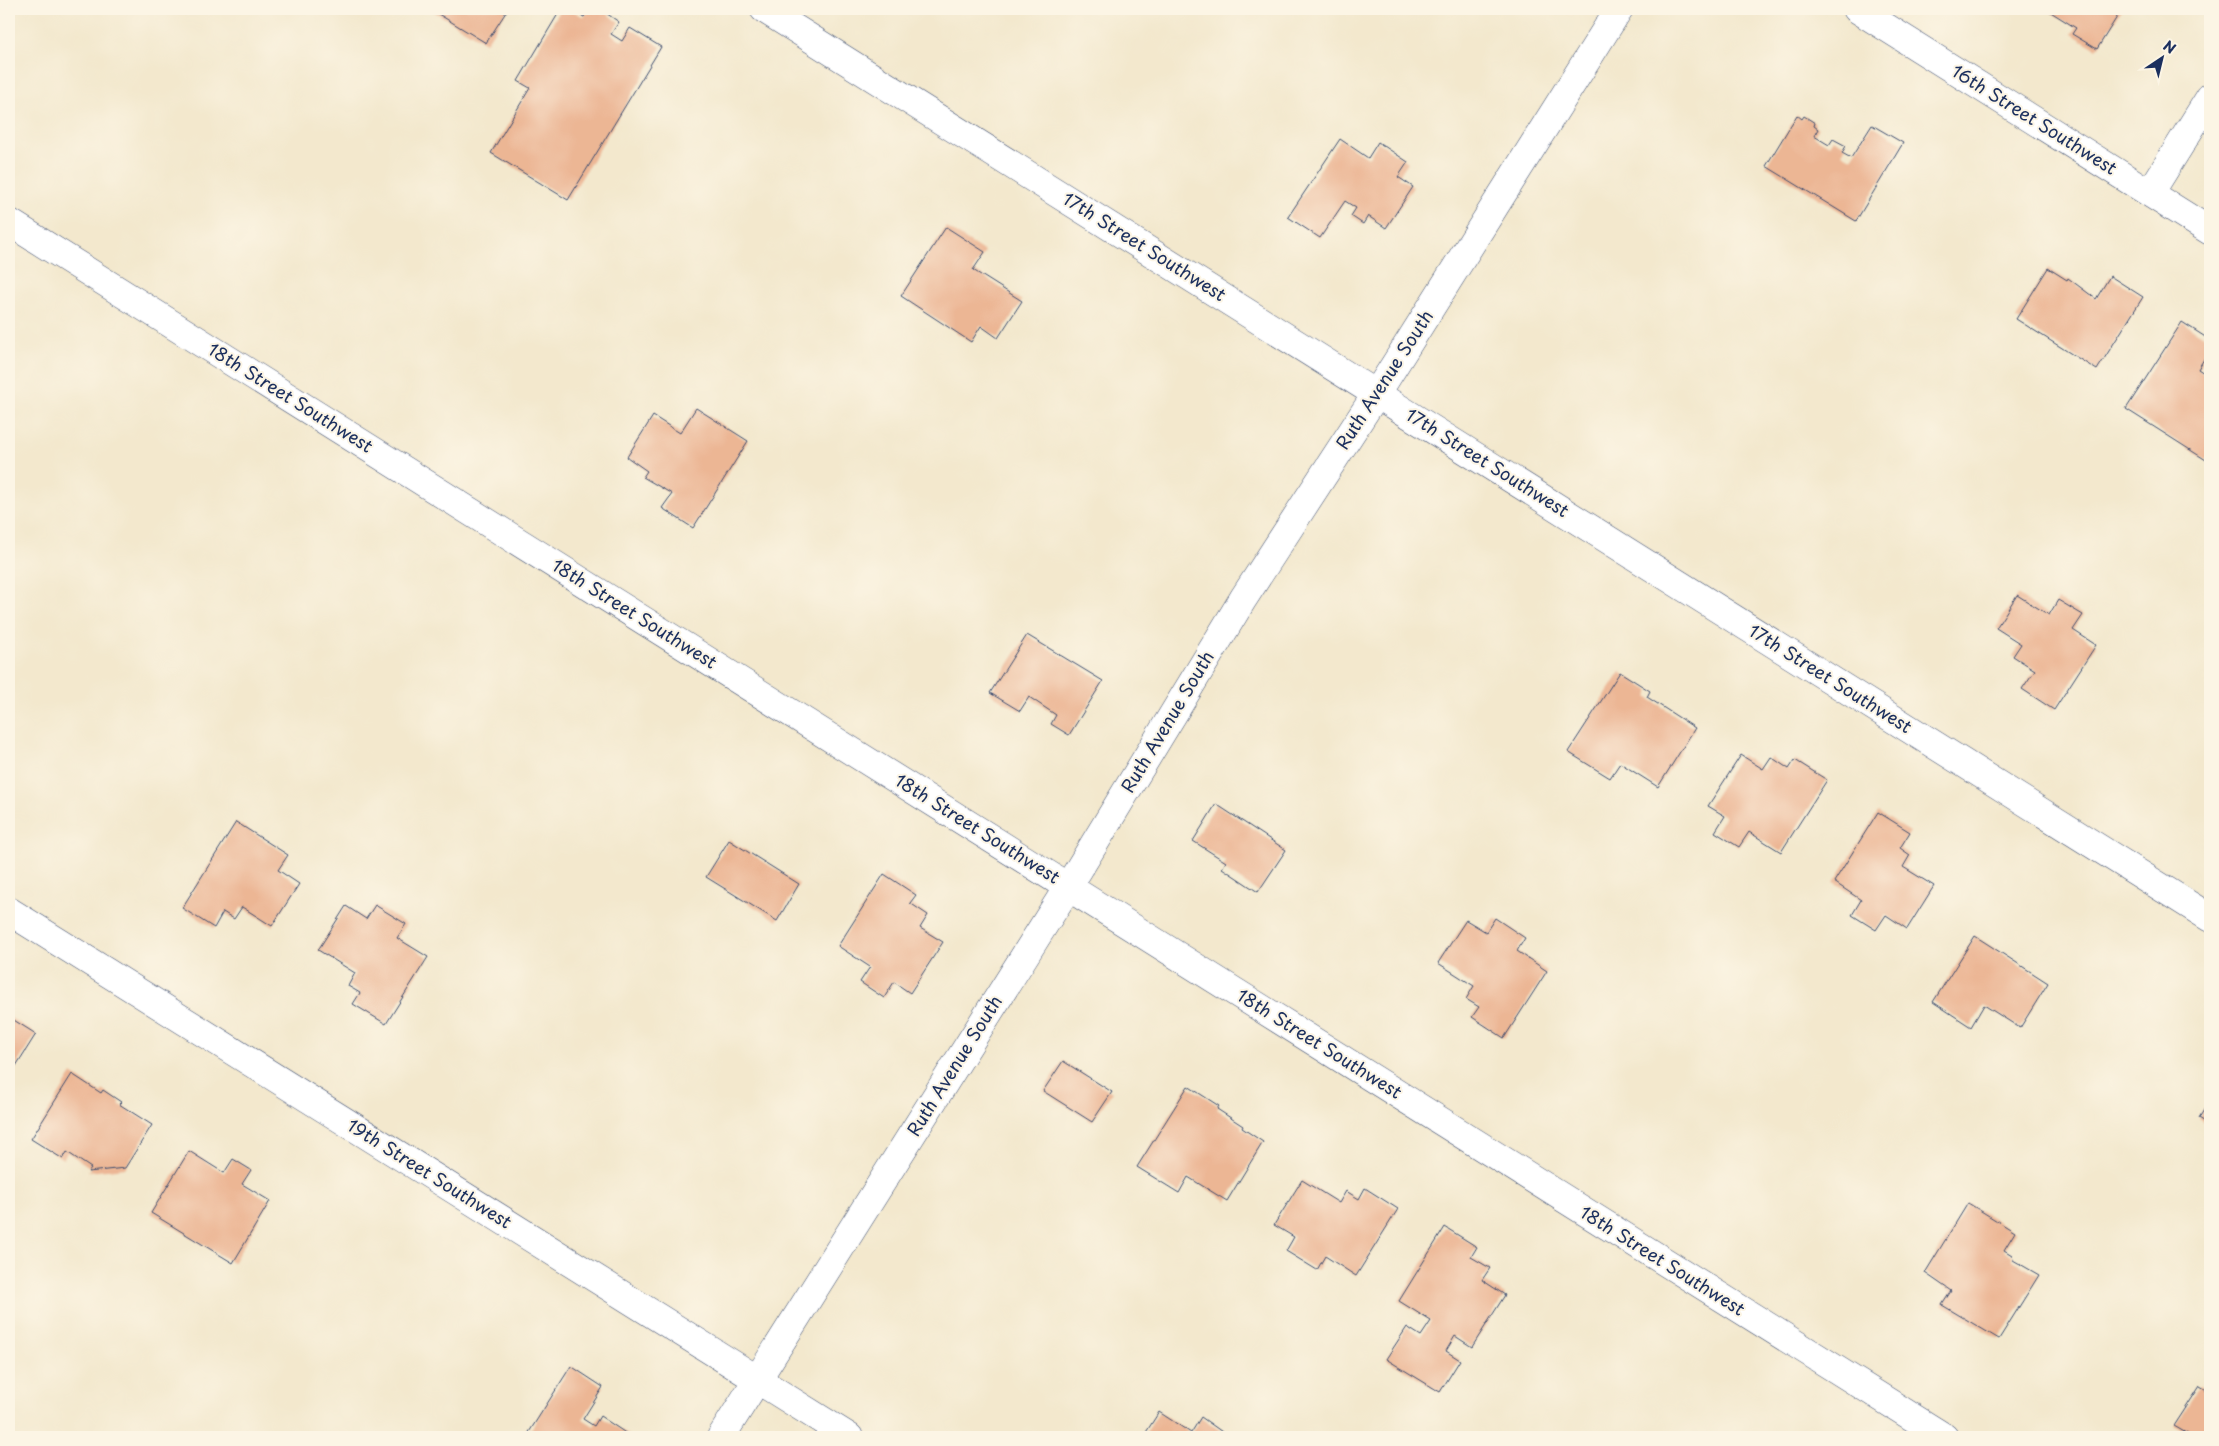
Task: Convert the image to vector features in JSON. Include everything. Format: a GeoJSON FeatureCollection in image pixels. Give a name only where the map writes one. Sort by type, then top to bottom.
{"type":"FeatureCollection","features":[{"type":"Feature","properties":{"kind":"street","name":"17th Street Southwest"},"geometry":{"type":"LineString","coordinates":[[764,9],[2210,918]]}},
{"type":"Feature","properties":{"kind":"street","name":"Ruth Avenue South"},"geometry":{"type":"LineString","coordinates":[[721,1437],[1068,886],[1243,600],[1377,393],[1618,9]]}},
{"type":"Feature","properties":{"kind":"street","name":"16th Street Southwest"},"geometry":{"type":"LineString","coordinates":[[1857,9],[2210,231]]}},
{"type":"Feature","properties":{"kind":"street"},"geometry":{"type":"LineString","coordinates":[[2150,193],[2210,97]]}},
{"type":"Feature","properties":{"kind":"street","name":"18th Street Southwest"},"geometry":{"type":"LineString","coordinates":[[9,222],[1944,1437]]}},
{"type":"Feature","properties":{"kind":"street","name":"19th Street Southwest"},"geometry":{"type":"LineString","coordinates":[[9,911],[849,1437]]}},
{"type":"Feature","properties":{"kind":"building"},"geometry":{"type":"Polygon","coordinates":[[[430,9],[508,9],[486,43],[430,9]]]}},
{"type":"Feature","properties":{"kind":"building"},"geometry":{"type":"Polygon","coordinates":[[[561,9],[569,9],[584,17],[589,9],[600,9],[619,22],[611,34],[622,41],[630,28],[661,47],[568,200],[491,153],[530,88],[518,81],[561,9]]]}},
{"type":"Feature","properties":{"kind":"building"},"geometry":{"type":"Polygon","coordinates":[[[2046,9],[2122,9],[2097,49],[2072,34],[2076,28],[2046,9]]]}},
{"type":"Feature","properties":{"kind":"building"},"geometry":{"type":"Polygon","coordinates":[[[1797,115],[1802,119],[1804,116],[1815,123],[1814,126],[1818,129],[1814,136],[1829,145],[1833,139],[1846,146],[1842,153],[1851,158],[1872,125],[1903,143],[1856,221],[1766,166],[1797,115]]]}},
{"type":"Feature","properties":{"kind":"building"},"geometry":{"type":"Polygon","coordinates":[[[1340,139],[1368,158],[1378,142],[1408,162],[1398,177],[1413,187],[1386,228],[1368,216],[1363,224],[1351,216],[1356,208],[1345,201],[1320,238],[1288,217],[1340,139]]]}},
{"type":"Feature","properties":{"kind":"building"},"geometry":{"type":"Polygon","coordinates":[[[946,227],[985,252],[973,270],[1022,301],[998,338],[981,326],[971,342],[901,296],[946,227]]]}},
{"type":"Feature","properties":{"kind":"building"},"geometry":{"type":"Polygon","coordinates":[[[2048,268],[2067,280],[2068,278],[2096,299],[2110,276],[2143,297],[2097,370],[2016,319],[2048,268]]]}},
{"type":"Feature","properties":{"kind":"building"},"geometry":{"type":"Polygon","coordinates":[[[2182,322],[2210,340],[2210,349],[2198,369],[2210,377],[2210,454],[2206,460],[2126,409],[2182,322]]]}},
{"type":"Feature","properties":{"kind":"building"},"geometry":{"type":"Polygon","coordinates":[[[696,408],[748,441],[693,528],[662,508],[672,494],[643,477],[647,471],[627,457],[653,416],[680,433],[696,408]]]}},
{"type":"Feature","properties":{"kind":"building"},"geometry":{"type":"Polygon","coordinates":[[[2017,595],[2049,615],[2058,600],[2083,615],[2073,630],[2096,645],[2054,710],[2022,689],[2035,670],[2013,656],[2021,644],[1996,628],[2017,595]]]}},
{"type":"Feature","properties":{"kind":"building"},"geometry":{"type":"Polygon","coordinates":[[[1027,635],[1103,681],[1069,735],[1051,724],[1056,715],[1029,697],[1020,711],[990,693],[1027,635]]]}},
{"type":"Feature","properties":{"kind":"building"},"geometry":{"type":"Polygon","coordinates":[[[1620,672],[1650,691],[1647,697],[1695,728],[1658,787],[1620,763],[1610,778],[1568,752],[1620,672]]]}},
{"type":"Feature","properties":{"kind":"building"},"geometry":{"type":"Polygon","coordinates":[[[1741,755],[1763,769],[1771,757],[1789,769],[1795,760],[1827,780],[1781,852],[1749,832],[1739,847],[1715,832],[1725,816],[1708,806],[1741,755]]]}},
{"type":"Feature","properties":{"kind":"building"},"geometry":{"type":"Polygon","coordinates":[[[1216,804],[1286,850],[1258,892],[1222,868],[1226,862],[1193,841],[1216,804]]]}},
{"type":"Feature","properties":{"kind":"building"},"geometry":{"type":"Polygon","coordinates":[[[1878,812],[1910,832],[1900,848],[1910,855],[1903,867],[1934,886],[1907,929],[1886,915],[1876,930],[1852,915],[1861,900],[1834,882],[1878,812]]]}},
{"type":"Feature","properties":{"kind":"building"},"geometry":{"type":"Polygon","coordinates":[[[236,822],[288,855],[278,870],[299,884],[272,926],[242,907],[234,919],[223,912],[214,928],[182,908],[236,822]]]}},
{"type":"Feature","properties":{"kind":"building"},"geometry":{"type":"Polygon","coordinates":[[[729,840],[799,884],[777,921],[706,877],[729,840]]]}},
{"type":"Feature","properties":{"kind":"building"},"geometry":{"type":"Polygon","coordinates":[[[884,874],[916,895],[910,903],[928,915],[920,928],[943,942],[910,993],[894,982],[884,998],[860,982],[870,967],[838,946],[884,874]]]}},
{"type":"Feature","properties":{"kind":"building"},"geometry":{"type":"Polygon","coordinates":[[[375,905],[406,924],[397,938],[428,957],[386,1024],[353,1004],[360,993],[348,986],[355,973],[318,950],[346,906],[366,919],[375,905]]]}},
{"type":"Feature","properties":{"kind":"building"},"geometry":{"type":"Polygon","coordinates":[[[1495,918],[1525,938],[1517,951],[1547,971],[1504,1038],[1472,1017],[1479,1007],[1466,999],[1474,986],[1438,963],[1466,920],[1486,932],[1495,918]]]}},
{"type":"Feature","properties":{"kind":"building"},"geometry":{"type":"Polygon","coordinates":[[[1975,936],[2048,983],[2020,1028],[1984,1005],[1971,1027],[1933,1002],[1975,936]]]}},
{"type":"Feature","properties":{"kind":"building"},"geometry":{"type":"Polygon","coordinates":[[[9,1017],[36,1034],[9,1077],[9,1017]]]}},
{"type":"Feature","properties":{"kind":"building"},"geometry":{"type":"Polygon","coordinates":[[[1063,1061],[1112,1092],[1092,1122],[1043,1091],[1063,1061]]]}},
{"type":"Feature","properties":{"kind":"building"},"geometry":{"type":"Polygon","coordinates":[[[72,1074],[101,1093],[103,1090],[121,1102],[119,1104],[152,1125],[125,1168],[88,1172],[91,1168],[67,1152],[63,1159],[31,1139],[72,1074]]]}},
{"type":"Feature","properties":{"kind":"building"},"geometry":{"type":"Polygon","coordinates":[[[1188,1086],[1219,1106],[1217,1109],[1263,1142],[1227,1201],[1188,1177],[1179,1193],[1137,1167],[1188,1086]]]}},
{"type":"Feature","properties":{"kind":"building"},"geometry":{"type":"Polygon","coordinates":[[[2210,1100],[2210,1125],[2199,1118],[2210,1100]]]}},
{"type":"Feature","properties":{"kind":"building"},"geometry":{"type":"Polygon","coordinates":[[[189,1151],[224,1173],[233,1159],[251,1170],[242,1184],[270,1201],[233,1263],[151,1213],[189,1151]]]}},
{"type":"Feature","properties":{"kind":"building"},"geometry":{"type":"Polygon","coordinates":[[[1302,1180],[1339,1203],[1346,1191],[1359,1199],[1365,1188],[1398,1209],[1356,1276],[1325,1256],[1317,1270],[1286,1251],[1294,1237],[1274,1225],[1302,1180]]]}},
{"type":"Feature","properties":{"kind":"building"},"geometry":{"type":"Polygon","coordinates":[[[1968,1203],[2015,1232],[2004,1250],[2012,1255],[2013,1260],[2039,1275],[1999,1339],[1942,1305],[1951,1291],[1925,1273],[1968,1203]]]}},
{"type":"Feature","properties":{"kind":"building"},"geometry":{"type":"Polygon","coordinates":[[[1445,1227],[1477,1247],[1471,1257],[1490,1268],[1482,1280],[1505,1295],[1472,1347],[1455,1336],[1446,1351],[1460,1360],[1440,1392],[1386,1359],[1407,1327],[1421,1336],[1431,1321],[1399,1301],[1445,1227]]]}},
{"type":"Feature","properties":{"kind":"building"},"geometry":{"type":"Polygon","coordinates":[[[571,1366],[603,1387],[583,1419],[594,1426],[600,1416],[629,1437],[526,1437],[571,1366]]]}},
{"type":"Feature","properties":{"kind":"building"},"geometry":{"type":"Polygon","coordinates":[[[2200,1386],[2210,1392],[2210,1437],[2193,1437],[2174,1426],[2200,1386]]]}},
{"type":"Feature","properties":{"kind":"building"},"geometry":{"type":"Polygon","coordinates":[[[1159,1412],[1191,1433],[1201,1417],[1225,1434],[1223,1437],[1143,1437],[1159,1412]]]}}]}
